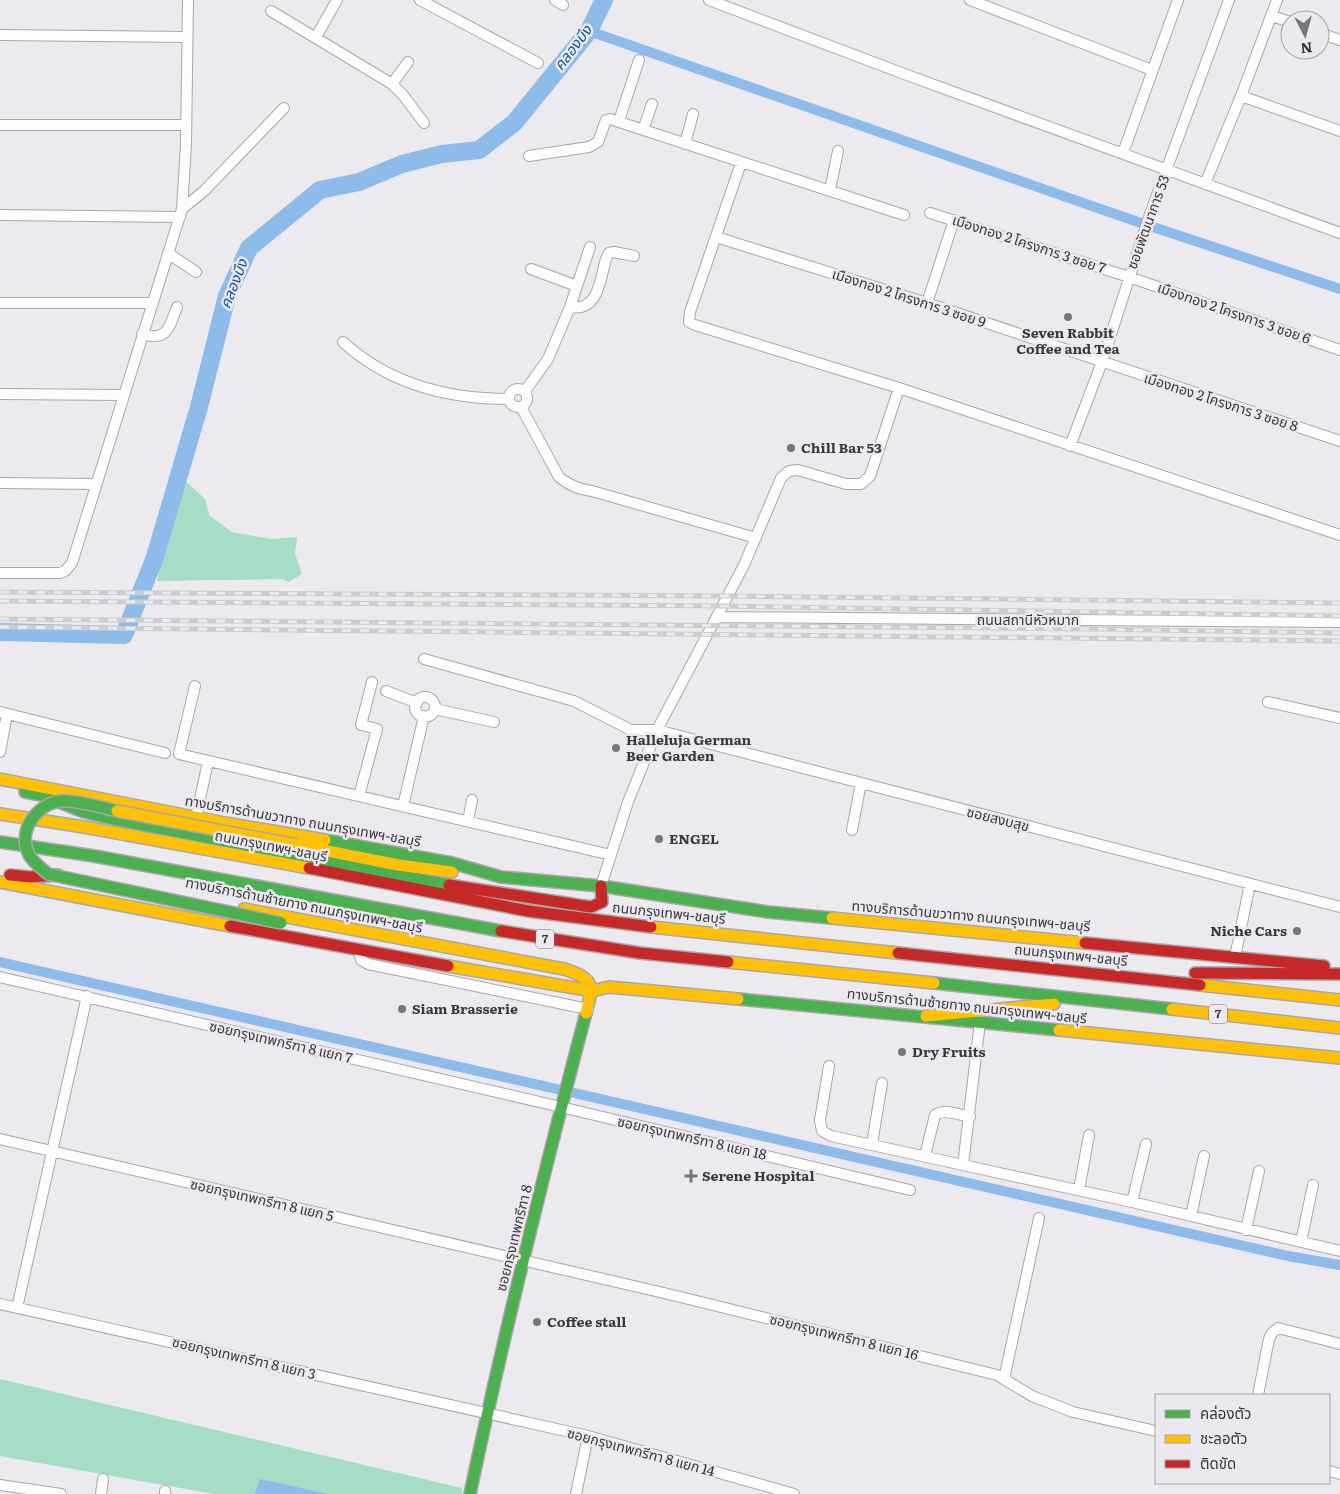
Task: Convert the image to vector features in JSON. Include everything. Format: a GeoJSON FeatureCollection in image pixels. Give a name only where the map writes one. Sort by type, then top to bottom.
{"type":"FeatureCollection","features":[{"type":"Feature","properties":{"kind":"main road","name":"ทางบริการด้านขวาทาง ถนนกรุงเทพฯ-ชลบุรี"},"geometry":{"type":"LineString","coordinates":[[0,779],[196,817],[452,863],[501,877],[601,886],[768,912],[1340,968]]}},
{"type":"Feature","properties":{"kind":"main road"},"geometry":{"type":"LineString","coordinates":[[0,788],[40,795],[84,812],[113,819],[476,890],[591,907],[602,902],[601,886]]}},
{"type":"Feature","properties":{"kind":"main road"},"geometry":{"type":"LineString","coordinates":[[438,964],[414,953],[391,947],[48,874],[33,863],[29,856],[25,844],[26,829],[36,813],[44,805],[62,800],[398,865],[501,877]]}},
{"type":"Feature","properties":{"kind":"main road","name":"ถนนกรุงเทพฯ-ชลบุรี"},"geometry":{"type":"LineString","coordinates":[[0,814],[261,859],[537,912],[640,926],[1099,973],[1340,1000]]}},
{"type":"Feature","properties":{"kind":"main road","name":"7"},"geometry":{"type":"LineString","coordinates":[[0,842],[94,856],[235,881],[527,936],[640,953],[1095,1000],[1340,1028]]}},
{"type":"Feature","properties":{"kind":"main road","name":"ทางบริการด้านซ้ายทาง ถนนกรุงเทพฯ-ชลบุรี"},"geometry":{"type":"LineString","coordinates":[[0,873],[30,878],[61,875],[74,877],[564,969],[582,975],[589,983],[592,991]]}},
{"type":"Feature","properties":{"kind":"main road","name":"ทางบริการด้านซ้ายทาง ถนนกรุงเทพฯ-ชลบุรี"},"geometry":{"type":"LineString","coordinates":[[0,882],[359,950],[592,991],[608,987],[926,1016],[1340,1058]]}},
{"type":"Feature","properties":{"kind":"main road"},"geometry":{"type":"LineString","coordinates":[[480,972],[487,963],[484,954]]}},
{"type":"Feature","properties":{"kind":"main road"},"geometry":{"type":"LineString","coordinates":[[564,969],[572,977],[572,988]]}},
{"type":"Feature","properties":{"kind":"main road"},"geometry":{"type":"LineString","coordinates":[[1099,973],[1340,974]]}},
{"type":"Feature","properties":{"kind":"main road","name":"ซอยกรุงเทพกรีฑา 8"},"geometry":{"type":"LineString","coordinates":[[470,1494],[487,1414],[562,1104],[592,991]]}},
{"type":"Feature","properties":{"kind":"main road"},"geometry":{"type":"LineString","coordinates":[[926,1016],[1095,1000]]}},
{"type":"Feature","properties":{"kind":"street"},"geometry":{"type":"LineString","coordinates":[[0,573],[60,573],[70,568],[181,213],[186,125],[188,0]]}},
{"type":"Feature","properties":{"kind":"street"},"geometry":{"type":"LineString","coordinates":[[316,37],[337,0]]}},
{"type":"Feature","properties":{"kind":"street"},"geometry":{"type":"LineString","coordinates":[[420,0],[538,63]]}},
{"type":"Feature","properties":{"kind":"street"},"geometry":{"type":"LineString","coordinates":[[709,0],[1340,233]]}},
{"type":"Feature","properties":{"kind":"street"},"geometry":{"type":"LineString","coordinates":[[970,0],[1152,70]]}},
{"type":"Feature","properties":{"kind":"street"},"geometry":{"type":"LineString","coordinates":[[1123,154],[1178,0]]}},
{"type":"Feature","properties":{"kind":"street","name":"ซอยพัฒนาการ 53"},"geometry":{"type":"LineString","coordinates":[[1070,446],[1102,362],[1150,214],[1229,0]]}},
{"type":"Feature","properties":{"kind":"street"},"geometry":{"type":"LineString","coordinates":[[1204,184],[1241,96],[1277,0]]}},
{"type":"Feature","properties":{"kind":"street"},"geometry":{"type":"LineString","coordinates":[[271,11],[392,84],[404,95],[424,123]]}},
{"type":"Feature","properties":{"kind":"street"},"geometry":{"type":"LineString","coordinates":[[1272,16],[1280,19]]}},
{"type":"Feature","properties":{"kind":"street"},"geometry":{"type":"LineString","coordinates":[[0,35],[187,37]]}},
{"type":"Feature","properties":{"kind":"street"},"geometry":{"type":"LineString","coordinates":[[619,122],[639,60]]}},
{"type":"Feature","properties":{"kind":"street"},"geometry":{"type":"LineString","coordinates":[[392,84],[408,62]]}},
{"type":"Feature","properties":{"kind":"street"},"geometry":{"type":"LineString","coordinates":[[1241,96],[1340,132]]}},
{"type":"Feature","properties":{"kind":"street"},"geometry":{"type":"LineString","coordinates":[[643,130],[652,104]]}},
{"type":"Feature","properties":{"kind":"street"},"geometry":{"type":"LineString","coordinates":[[0,215],[181,213],[284,108]]}},
{"type":"Feature","properties":{"kind":"street"},"geometry":{"type":"LineString","coordinates":[[685,144],[693,114]]}},
{"type":"Feature","properties":{"kind":"street"},"geometry":{"type":"LineString","coordinates":[[529,156],[589,147],[598,142],[606,120],[610,119],[904,215]]}},
{"type":"Feature","properties":{"kind":"street"},"geometry":{"type":"LineString","coordinates":[[0,125],[186,125]]}},
{"type":"Feature","properties":{"kind":"street"},"geometry":{"type":"LineString","coordinates":[[830,190],[838,151]]}},
{"type":"Feature","properties":{"kind":"street"},"geometry":{"type":"LineString","coordinates":[[741,163],[690,312],[689,322],[899,388],[1340,535]]}},
{"type":"Feature","properties":{"kind":"street","name":"เมืองทอง 2 โครงการ 3 ซอย 7"},"geometry":{"type":"LineString","coordinates":[[930,213],[1129,277]]}},
{"type":"Feature","properties":{"kind":"street"},"geometry":{"type":"LineString","coordinates":[[927,302],[954,220]]}},
{"type":"Feature","properties":{"kind":"street","name":"เมืองทอง 2 โครงการ 3 ซอย 9"},"geometry":{"type":"LineString","coordinates":[[716,237],[927,302],[1102,362]]}},
{"type":"Feature","properties":{"kind":"street"},"geometry":{"type":"LineString","coordinates":[[525,391],[548,359],[570,307],[590,247]]}},
{"type":"Feature","properties":{"kind":"street"},"geometry":{"type":"LineString","coordinates":[[570,307],[585,307],[595,297],[609,253],[614,252],[634,256]]}},
{"type":"Feature","properties":{"kind":"street"},"geometry":{"type":"LineString","coordinates":[[168,253],[196,272]]}},
{"type":"Feature","properties":{"kind":"street"},"geometry":{"type":"LineString","coordinates":[[531,269],[577,286]]}},
{"type":"Feature","properties":{"kind":"street","name":"เมืองทอง 2 โครงการ 3 ซอย 6"},"geometry":{"type":"LineString","coordinates":[[1129,277],[1340,350]]}},
{"type":"Feature","properties":{"kind":"street"},"geometry":{"type":"LineString","coordinates":[[0,303],[152,304]]}},
{"type":"Feature","properties":{"kind":"street"},"geometry":{"type":"LineString","coordinates":[[142,334],[158,337],[163,335],[167,331],[178,307]]}},
{"type":"Feature","properties":{"kind":"street"},"geometry":{"type":"LineString","coordinates":[[343,342],[360,357],[393,377],[463,397],[509,399]]}},
{"type":"Feature","properties":{"kind":"street","name":"เมืองทอง 2 โครงการ 3 ซอย 8"},"geometry":{"type":"LineString","coordinates":[[1102,362],[1340,442]]}},
{"type":"Feature","properties":{"kind":"street"},"geometry":{"type":"LineString","coordinates":[[601,886],[628,802],[657,730],[717,617],[756,538],[782,478],[789,471],[798,470],[846,484],[861,484],[870,476],[899,388]]}},
{"type":"Feature","properties":{"kind":"street"},"geometry":{"type":"LineString","coordinates":[[516,389],[525,391],[528,398],[527,402],[521,407],[513,406],[509,399],[516,389]]}},
{"type":"Feature","properties":{"kind":"street"},"geometry":{"type":"LineString","coordinates":[[0,394],[124,395]]}},
{"type":"Feature","properties":{"kind":"street"},"geometry":{"type":"LineString","coordinates":[[521,407],[559,477],[568,484],[579,489],[592,491],[756,538]]}},
{"type":"Feature","properties":{"kind":"street"},"geometry":{"type":"LineString","coordinates":[[0,483],[96,484]]}},
{"type":"Feature","properties":{"kind":"street","name":"ถนนสถานีหัวหมาก"},"geometry":{"type":"LineString","coordinates":[[717,617],[1340,622]]}},
{"type":"Feature","properties":{"kind":"street","name":"ซอยสงบสุข"},"geometry":{"type":"LineString","coordinates":[[424,659],[574,701],[631,730],[657,730],[1340,907]]}},
{"type":"Feature","properties":{"kind":"street"},"geometry":{"type":"LineString","coordinates":[[359,796],[377,730],[361,726],[372,682]]}},
{"type":"Feature","properties":{"kind":"street"},"geometry":{"type":"LineString","coordinates":[[195,686],[179,754],[610,855]]}},
{"type":"Feature","properties":{"kind":"street"},"geometry":{"type":"LineString","coordinates":[[386,691],[416,703]]}},
{"type":"Feature","properties":{"kind":"street"},"geometry":{"type":"LineString","coordinates":[[416,703],[422,697],[426,697],[433,701],[435,709]]}},
{"type":"Feature","properties":{"kind":"street"},"geometry":{"type":"LineString","coordinates":[[1268,702],[1340,718]]}},
{"type":"Feature","properties":{"kind":"street"},"geometry":{"type":"LineString","coordinates":[[416,703],[417,711],[424,716]]}},
{"type":"Feature","properties":{"kind":"street"},"geometry":{"type":"LineString","coordinates":[[424,716],[428,716],[435,709]]}},
{"type":"Feature","properties":{"kind":"street"},"geometry":{"type":"LineString","coordinates":[[435,709],[494,722]]}},
{"type":"Feature","properties":{"kind":"street"},"geometry":{"type":"LineString","coordinates":[[0,752],[3,713],[165,753]]}},
{"type":"Feature","properties":{"kind":"street"},"geometry":{"type":"LineString","coordinates":[[403,806],[424,716]]}},
{"type":"Feature","properties":{"kind":"street"},"geometry":{"type":"LineString","coordinates":[[196,817],[208,762]]}},
{"type":"Feature","properties":{"kind":"street"},"geometry":{"type":"LineString","coordinates":[[852,830],[861,783]]}},
{"type":"Feature","properties":{"kind":"street"},"geometry":{"type":"LineString","coordinates":[[468,821],[472,800]]}},
{"type":"Feature","properties":{"kind":"street"},"geometry":{"type":"LineString","coordinates":[[1236,957],[1250,884]]}},
{"type":"Feature","properties":{"kind":"street"},"geometry":{"type":"LineString","coordinates":[[359,950],[361,960],[368,964],[588,1009]]}},
{"type":"Feature","properties":{"kind":"street","name":"ซอยกรุงเทพกรีฑา 8 แยก 7"},"geometry":{"type":"LineString","coordinates":[[0,977],[562,1104]]}},
{"type":"Feature","properties":{"kind":"street"},"geometry":{"type":"LineString","coordinates":[[18,1308],[87,996]]}},
{"type":"Feature","properties":{"kind":"street"},"geometry":{"type":"LineString","coordinates":[[963,1165],[980,1022]]}},
{"type":"Feature","properties":{"kind":"street"},"geometry":{"type":"LineString","coordinates":[[829,1066],[820,1120],[822,1131],[831,1136],[1079,1190],[1340,1251]]}},
{"type":"Feature","properties":{"kind":"street"},"geometry":{"type":"LineString","coordinates":[[872,1144],[882,1082]]}},
{"type":"Feature","properties":{"kind":"street","name":"ซอยกรุงเทพกรีฑา 8 แยก 18"},"geometry":{"type":"LineString","coordinates":[[562,1104],[910,1190]]}},
{"type":"Feature","properties":{"kind":"street"},"geometry":{"type":"LineString","coordinates":[[925,1156],[935,1115],[938,1112],[970,1117]]}},
{"type":"Feature","properties":{"kind":"street"},"geometry":{"type":"LineString","coordinates":[[1079,1190],[1089,1135]]}},
{"type":"Feature","properties":{"kind":"street","name":"ซอยกรุงเทพกรีฑา 8 แยก 5"},"geometry":{"type":"LineString","coordinates":[[0,1138],[524,1261]]}},
{"type":"Feature","properties":{"kind":"street"},"geometry":{"type":"LineString","coordinates":[[1132,1202],[1146,1144]]}},
{"type":"Feature","properties":{"kind":"street"},"geometry":{"type":"LineString","coordinates":[[1191,1216],[1204,1156]]}},
{"type":"Feature","properties":{"kind":"street"},"geometry":{"type":"LineString","coordinates":[[1246,1230],[1259,1171]]}},
{"type":"Feature","properties":{"kind":"street"},"geometry":{"type":"LineString","coordinates":[[1301,1242],[1313,1185]]}},
{"type":"Feature","properties":{"kind":"street"},"geometry":{"type":"LineString","coordinates":[[1004,1378],[1039,1218]]}},
{"type":"Feature","properties":{"kind":"street","name":"ซอยกรุงเทพกรีฑา 8 แยก 16"},"geometry":{"type":"LineString","coordinates":[[524,1261],[997,1375],[1032,1396],[1073,1412],[1155,1431]]}},
{"type":"Feature","properties":{"kind":"street","name":"ซอยกรุงเทพกรีฑา 8 แยก 3"},"geometry":{"type":"LineString","coordinates":[[0,1304],[154,1337],[487,1414]]}},
{"type":"Feature","properties":{"kind":"street"},"geometry":{"type":"LineString","coordinates":[[1258,1394],[1269,1340],[1272,1333],[1278,1328],[1340,1344]]}},
{"type":"Feature","properties":{"kind":"street","name":"ซอยกรุงเทพกรีฑา 8 แยก 14"},"geometry":{"type":"LineString","coordinates":[[487,1414],[588,1436],[794,1494]]}},
{"type":"Feature","properties":{"kind":"street"},"geometry":{"type":"LineString","coordinates":[[576,1494],[588,1436]]}},
{"type":"Feature","properties":{"kind":"street"},"geometry":{"type":"LineString","coordinates":[[101,1494],[103,1479]]}},
{"type":"Feature","properties":{"kind":"street"},"geometry":{"type":"LineString","coordinates":[[0,1485],[60,1494]]}},
{"type":"Feature","properties":{"kind":"green space"},"geometry":{"type":"Polygon","coordinates":[[[179,475],[205,499],[210,516],[232,532],[271,539],[297,537],[295,554],[302,574],[288,582],[283,579],[157,581],[179,475]]]}},
{"type":"Feature","properties":{"kind":"green space"},"geometry":{"type":"Polygon","coordinates":[[[0,1379],[462,1488],[462,1494],[214,1494],[0,1456],[0,1379]]]}},
{"type":"Feature","properties":{"kind":"water"},"geometry":{"type":"Polygon","coordinates":[[[260,1479],[328,1494],[255,1494],[260,1479]]]}},
{"type":"Feature","properties":{"kind":"waterway","name":"คลองบึง"},"geometry":{"type":"LineString","coordinates":[[0,632],[124,635],[155,557],[199,407],[227,296],[249,248],[320,190],[359,182],[402,164],[442,154],[479,150],[514,123],[589,31],[604,0]]}},
{"type":"Feature","properties":{"kind":"waterway"},"geometry":{"type":"LineString","coordinates":[[589,31],[1138,222],[1340,289]]}},
{"type":"Feature","properties":{"kind":"waterway"},"geometry":{"type":"LineString","coordinates":[[0,962],[1288,1256],[1340,1265]]}},
{"type":"Feature","properties":{"kind":"railway"},"geometry":{"type":"LineString","coordinates":[[0,592],[728,596],[1340,603]]}},
{"type":"Feature","properties":{"kind":"railway"},"geometry":{"type":"LineString","coordinates":[[0,601],[723,606],[1340,616]]}},
{"type":"Feature","properties":{"kind":"railway"},"geometry":{"type":"LineString","coordinates":[[0,619],[1340,633]]}},
{"type":"Feature","properties":{"kind":"railway"},"geometry":{"type":"LineString","coordinates":[[0,627],[1340,641]]}},
{"type":"Feature","properties":{"kind":"traffic: fast"},"geometry":{"type":"LineString","coordinates":[[25,792],[41,795],[84,812],[113,819],[449,885]]}},
{"type":"Feature","properties":{"kind":"traffic: fast"},"geometry":{"type":"LineString","coordinates":[[117,811],[72,801],[51,803],[36,814],[27,828],[25,837],[29,855],[48,874],[281,923]]}},
{"type":"Feature","properties":{"kind":"traffic: fast"},"geometry":{"type":"LineString","coordinates":[[325,840],[452,863],[501,877],[601,886],[768,912],[832,918]]}},
{"type":"Feature","properties":{"kind":"traffic: fast"},"geometry":{"type":"LineString","coordinates":[[0,842],[94,856],[501,931]]}},
{"type":"Feature","properties":{"kind":"traffic: fast"},"geometry":{"type":"LineString","coordinates":[[934,983],[1172,1009]]}},
{"type":"Feature","properties":{"kind":"traffic: fast"},"geometry":{"type":"LineString","coordinates":[[738,999],[1059,1030]]}},
{"type":"Feature","properties":{"kind":"traffic: fast"},"geometry":{"type":"LineString","coordinates":[[470,1494],[525,1253],[586,1013]]}},
{"type":"Feature","properties":{"kind":"traffic: slow"},"geometry":{"type":"LineString","coordinates":[[0,779],[225,823],[325,840]]}},
{"type":"Feature","properties":{"kind":"traffic: slow"},"geometry":{"type":"LineString","coordinates":[[117,811],[297,845]]}},
{"type":"Feature","properties":{"kind":"traffic: slow"},"geometry":{"type":"LineString","coordinates":[[0,814],[84,827],[309,868]]}},
{"type":"Feature","properties":{"kind":"traffic: slow"},"geometry":{"type":"LineString","coordinates":[[297,845],[398,865],[452,872]]}},
{"type":"Feature","properties":{"kind":"traffic: slow"},"geometry":{"type":"LineString","coordinates":[[0,882],[230,926]]}},
{"type":"Feature","properties":{"kind":"traffic: slow"},"geometry":{"type":"LineString","coordinates":[[244,909],[564,969],[581,976],[589,984],[590,995],[586,1013]]}},
{"type":"Feature","properties":{"kind":"traffic: slow"},"geometry":{"type":"LineString","coordinates":[[832,918],[1085,943]]}},
{"type":"Feature","properties":{"kind":"traffic: slow"},"geometry":{"type":"LineString","coordinates":[[651,927],[898,953]]}},
{"type":"Feature","properties":{"kind":"traffic: slow"},"geometry":{"type":"LineString","coordinates":[[728,962],[934,983]]}},
{"type":"Feature","properties":{"kind":"traffic: slow"},"geometry":{"type":"LineString","coordinates":[[448,966],[592,991],[609,987],[738,999]]}},
{"type":"Feature","properties":{"kind":"traffic: slow"},"geometry":{"type":"LineString","coordinates":[[1200,985],[1340,1000]]}},
{"type":"Feature","properties":{"kind":"traffic: slow"},"geometry":{"type":"LineString","coordinates":[[926,1016],[1054,1004]]}},
{"type":"Feature","properties":{"kind":"traffic: slow"},"geometry":{"type":"LineString","coordinates":[[1172,1009],[1340,1028]]}},
{"type":"Feature","properties":{"kind":"traffic: slow"},"geometry":{"type":"LineString","coordinates":[[1059,1030],[1340,1058]]}},
{"type":"Feature","properties":{"kind":"traffic: jam"},"geometry":{"type":"LineString","coordinates":[[309,868],[528,911],[651,927]]}},
{"type":"Feature","properties":{"kind":"traffic: jam"},"geometry":{"type":"LineString","coordinates":[[10,875],[30,877],[58,875]]}},
{"type":"Feature","properties":{"kind":"traffic: jam"},"geometry":{"type":"LineString","coordinates":[[449,885],[591,907],[602,902],[601,886]]}},
{"type":"Feature","properties":{"kind":"traffic: jam"},"geometry":{"type":"LineString","coordinates":[[230,926],[448,966]]}},
{"type":"Feature","properties":{"kind":"traffic: jam"},"geometry":{"type":"LineString","coordinates":[[501,931],[640,953],[728,962]]}},
{"type":"Feature","properties":{"kind":"traffic: jam"},"geometry":{"type":"LineString","coordinates":[[1085,943],[1324,966]]}},
{"type":"Feature","properties":{"kind":"traffic: jam"},"geometry":{"type":"LineString","coordinates":[[898,953],[1200,985]]}},
{"type":"Feature","properties":{"kind":"traffic: jam"},"geometry":{"type":"LineString","coordinates":[[1195,973],[1340,974]]}},
{"type":"Feature","properties":{"kind":"place","name":"Seven Rabbit Coffee and Tea"},"geometry":{"type":"Point","coordinates":[1068,317]}},
{"type":"Feature","properties":{"kind":"place","name":"Chill Bar 53"},"geometry":{"type":"Point","coordinates":[791,448]}},
{"type":"Feature","properties":{"kind":"place","name":"Halleluja German Beer Garden"},"geometry":{"type":"Point","coordinates":[616,748]}},
{"type":"Feature","properties":{"kind":"place","name":"ENGEL"},"geometry":{"type":"Point","coordinates":[659,839]}},
{"type":"Feature","properties":{"kind":"place","name":"Niche Cars"},"geometry":{"type":"Point","coordinates":[1297,931]}},
{"type":"Feature","properties":{"kind":"place","name":"Siam Brasserie"},"geometry":{"type":"Point","coordinates":[402,1009]}},
{"type":"Feature","properties":{"kind":"place","name":"Dry Fruits"},"geometry":{"type":"Point","coordinates":[902,1052]}},
{"type":"Feature","properties":{"kind":"place","name":"Serene Hospital"},"geometry":{"type":"Point","coordinates":[691,1176]}},
{"type":"Feature","properties":{"kind":"place","name":"Coffee stall"},"geometry":{"type":"Point","coordinates":[537,1322]}}]}
